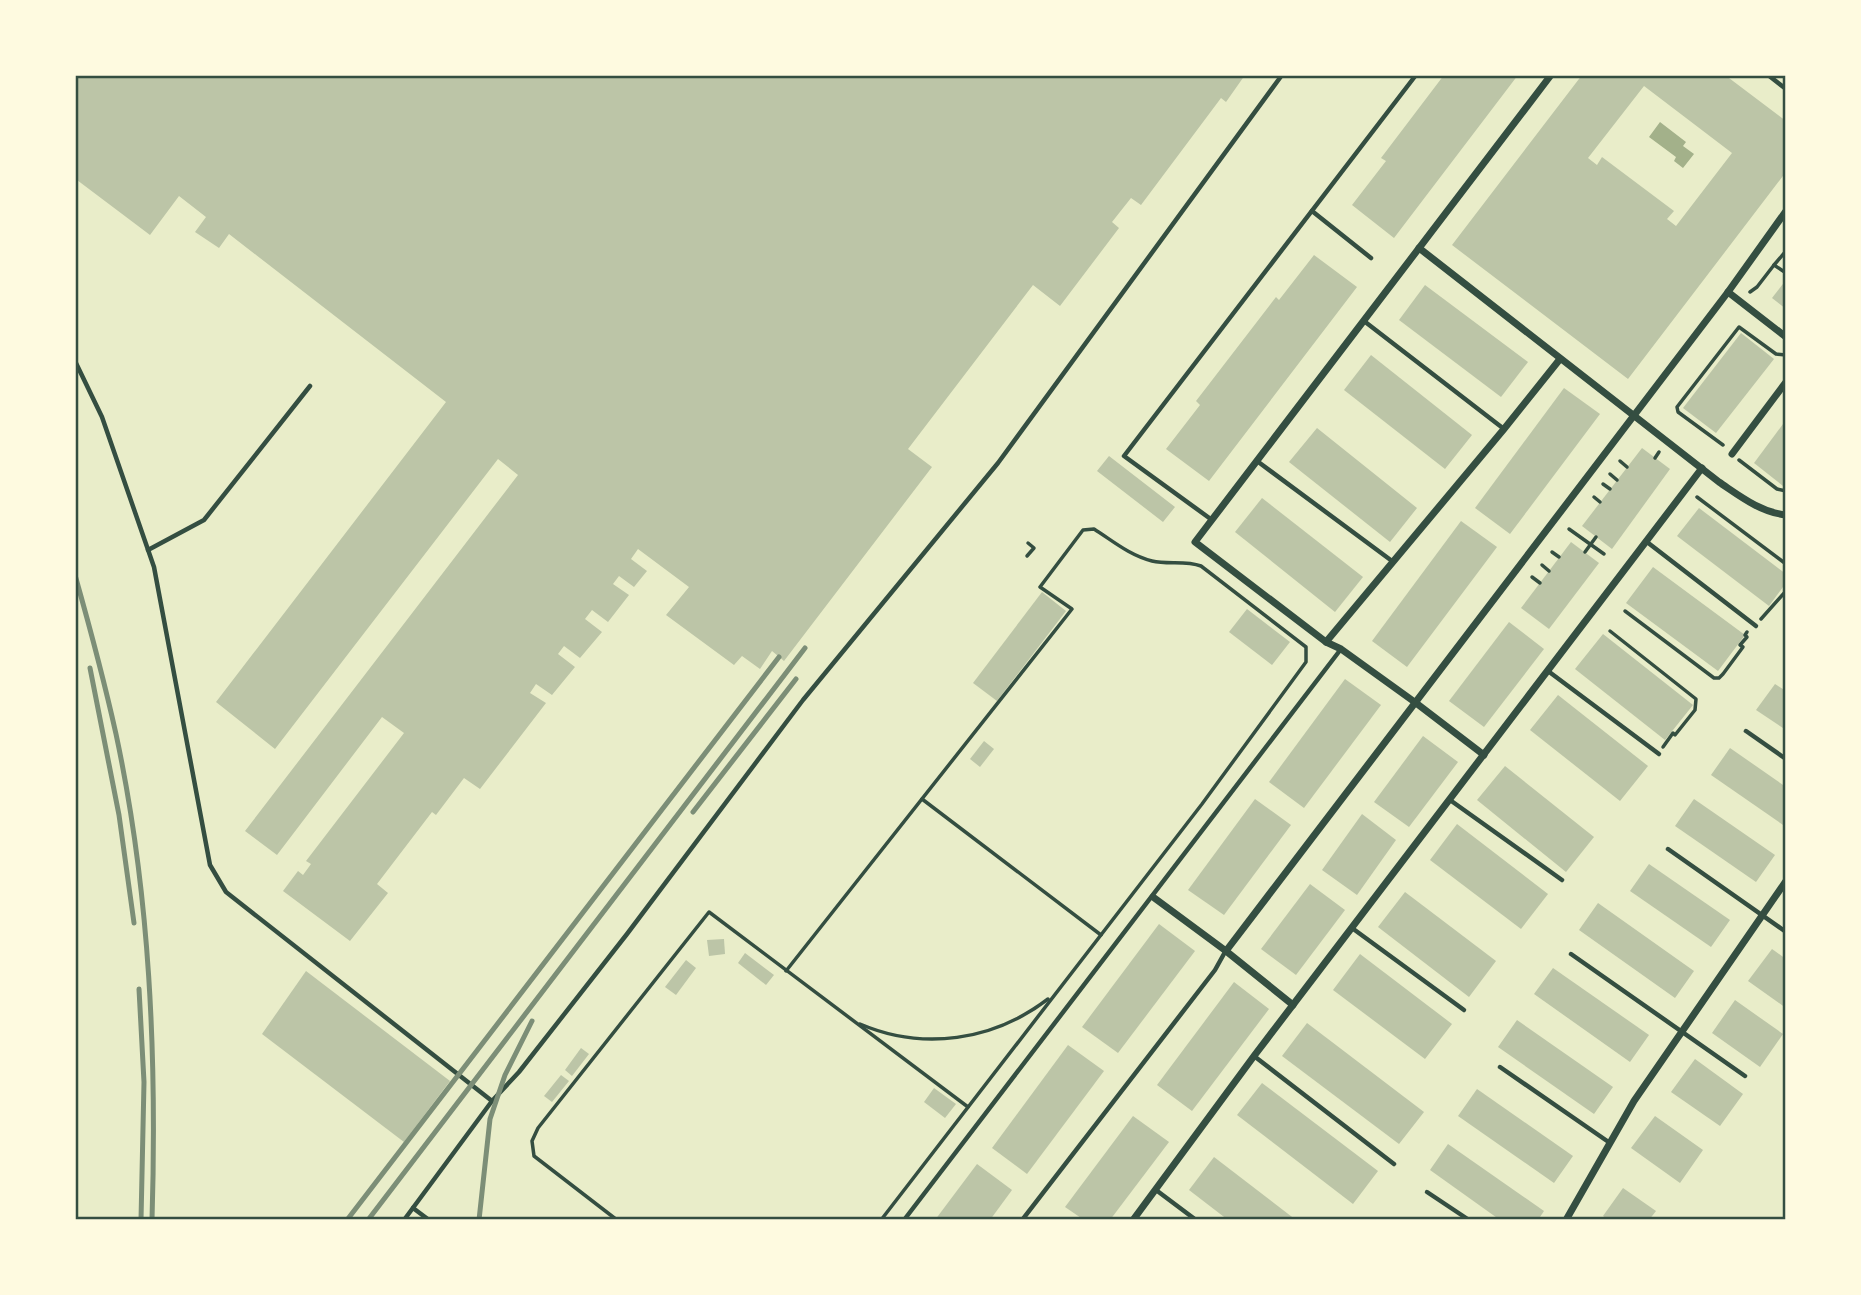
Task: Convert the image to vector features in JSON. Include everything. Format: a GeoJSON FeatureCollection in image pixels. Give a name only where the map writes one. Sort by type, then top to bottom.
{"type":"FeatureCollection","features":[{"type":"Feature","properties":{"kind":"street"},"geometry":{"type":"LineString","coordinates":[[1484,755],[1341,649],[1326,642],[1195,542],[1551,75]]}},
{"type":"Feature","properties":{"kind":"street"},"geometry":{"type":"LineString","coordinates":[[1226,951],[1728,292],[1786,211]]}},
{"type":"Feature","properties":{"kind":"street"},"geometry":{"type":"LineString","coordinates":[[1419,247],[1702,468],[1758,507],[1786,515]]}},
{"type":"Feature","properties":{"kind":"street"},"geometry":{"type":"LineString","coordinates":[[1728,292],[1786,337]]}},
{"type":"Feature","properties":{"kind":"street"},"geometry":{"type":"LineString","coordinates":[[1326,642],[1560,359]]}},
{"type":"Feature","properties":{"kind":"street"},"geometry":{"type":"LineString","coordinates":[[1732,454],[1786,382]]}},
{"type":"Feature","properties":{"kind":"street"},"geometry":{"type":"LineString","coordinates":[[1133,1220],[1254,1056],[1702,468]]}},
{"type":"Feature","properties":{"kind":"street"},"geometry":{"type":"LineString","coordinates":[[1566,1220],[1634,1101],[1786,881]]}},
{"type":"Feature","properties":{"kind":"street"},"geometry":{"type":"LineString","coordinates":[[1153,897],[1293,1005]]}},
{"type":"Feature","properties":{"kind":"lane"},"geometry":{"type":"LineString","coordinates":[[404,1220],[492,1101],[519,1072],[627,934],[803,700],[998,463],[1282,75]]}},
{"type":"Feature","properties":{"kind":"lane"},"geometry":{"type":"LineString","coordinates":[[1212,520],[1124,456],[1416,75]]}},
{"type":"Feature","properties":{"kind":"lane"},"geometry":{"type":"LineString","coordinates":[[1768,75],[1786,89]]}},
{"type":"Feature","properties":{"kind":"lane"},"geometry":{"type":"LineString","coordinates":[[1312,211],[1371,258]]}},
{"type":"Feature","properties":{"kind":"lane"},"geometry":{"type":"LineString","coordinates":[[1364,321],[1504,429]]}},
{"type":"Feature","properties":{"kind":"lane"},"geometry":{"type":"LineString","coordinates":[[75,361],[102,417],[154,566],[211,865],[226,892],[492,1101]]}},
{"type":"Feature","properties":{"kind":"lane"},"geometry":{"type":"LineString","coordinates":[[148,550],[204,520],[310,386]]}},
{"type":"Feature","properties":{"kind":"lane"},"geometry":{"type":"LineString","coordinates":[[1257,461],[1392,561]]}},
{"type":"Feature","properties":{"kind":"lane"},"geometry":{"type":"LineString","coordinates":[[1647,542],[1755,625]]}},
{"type":"Feature","properties":{"kind":"lane"},"geometry":{"type":"LineString","coordinates":[[904,1220],[1341,649]]}},
{"type":"Feature","properties":{"kind":"lane"},"geometry":{"type":"LineString","coordinates":[[1548,671],[1659,754]]}},
{"type":"Feature","properties":{"kind":"lane"},"geometry":{"type":"LineString","coordinates":[[1746,731],[1786,759]]}},
{"type":"Feature","properties":{"kind":"lane"},"geometry":{"type":"LineString","coordinates":[[1450,800],[1562,880]]}},
{"type":"Feature","properties":{"kind":"lane"},"geometry":{"type":"LineString","coordinates":[[1668,849],[1786,932]]}},
{"type":"Feature","properties":{"kind":"lane"},"geometry":{"type":"LineString","coordinates":[[1352,928],[1464,1010]]}},
{"type":"Feature","properties":{"kind":"lane"},"geometry":{"type":"LineString","coordinates":[[1022,1220],[1215,970],[1226,951]]}},
{"type":"Feature","properties":{"kind":"lane"},"geometry":{"type":"LineString","coordinates":[[1571,954],[1745,1076]]}},
{"type":"Feature","properties":{"kind":"lane"},"geometry":{"type":"LineString","coordinates":[[1254,1056],[1394,1164]]}},
{"type":"Feature","properties":{"kind":"lane"},"geometry":{"type":"LineString","coordinates":[[1500,1067],[1611,1143]]}},
{"type":"Feature","properties":{"kind":"lane"},"geometry":{"type":"LineString","coordinates":[[1155,1190],[1196,1220]]}},
{"type":"Feature","properties":{"kind":"lane"},"geometry":{"type":"LineString","coordinates":[[1427,1192],[1469,1220]]}},
{"type":"Feature","properties":{"kind":"lane"},"geometry":{"type":"LineString","coordinates":[[413,1208],[429,1220]]}},
{"type":"Feature","properties":{"kind":"path"},"geometry":{"type":"LineString","coordinates":[[1750,292],[1786,251]]}},
{"type":"Feature","properties":{"kind":"path"},"geometry":{"type":"LineString","coordinates":[[1774,265],[1786,273]]}},
{"type":"Feature","properties":{"kind":"path"},"geometry":{"type":"LineString","coordinates":[[1786,355],[1776,354],[1739,327],[1677,407],[1678,412],[1766,481],[1780,491],[1786,491]]}},
{"type":"Feature","properties":{"kind":"path"},"geometry":{"type":"LineString","coordinates":[[1654,458],[1659,452]]}},
{"type":"Feature","properties":{"kind":"path"},"geometry":{"type":"LineString","coordinates":[[1620,461],[1627,467]]}},
{"type":"Feature","properties":{"kind":"path"},"geometry":{"type":"LineString","coordinates":[[1610,474],[1617,480]]}},
{"type":"Feature","properties":{"kind":"path"},"geometry":{"type":"LineString","coordinates":[[1766,481],[1770,475]]}},
{"type":"Feature","properties":{"kind":"path"},"geometry":{"type":"LineString","coordinates":[[1603,484],[1610,489]]}},
{"type":"Feature","properties":{"kind":"path"},"geometry":{"type":"LineString","coordinates":[[1594,497],[1600,502]]}},
{"type":"Feature","properties":{"kind":"path"},"geometry":{"type":"LineString","coordinates":[[1697,497],[1786,564]]}},
{"type":"Feature","properties":{"kind":"path"},"geometry":{"type":"LineString","coordinates":[[786,971],[1072,609],[1040,587],[1086,528],[1094,528],[1140,557],[1201,566],[1300,640],[1308,651],[1306,662],[1202,804],[881,1220]]}},
{"type":"Feature","properties":{"kind":"path"},"geometry":{"type":"LineString","coordinates":[[1569,528],[1604,554]]}},
{"type":"Feature","properties":{"kind":"path"},"geometry":{"type":"LineString","coordinates":[[1584,552],[1596,537]]}},
{"type":"Feature","properties":{"kind":"path"},"geometry":{"type":"LineString","coordinates":[[1027,556],[1034,548],[1028,543]]}},
{"type":"Feature","properties":{"kind":"path"},"geometry":{"type":"LineString","coordinates":[[1552,552],[1559,557]]}},
{"type":"Feature","properties":{"kind":"path"},"geometry":{"type":"LineString","coordinates":[[1542,565],[1549,571]]}},
{"type":"Feature","properties":{"kind":"path"},"geometry":{"type":"LineString","coordinates":[[1532,577],[1540,583]]}},
{"type":"Feature","properties":{"kind":"path"},"geometry":{"type":"LineString","coordinates":[[1625,611],[1714,678],[1719,678],[1743,647],[1740,645],[1755,625],[1786,591]]}},
{"type":"Feature","properties":{"kind":"path"},"geometry":{"type":"LineString","coordinates":[[1610,631],[1696,699],[1695,710],[1675,735],[1673,733],[1659,754]]}},
{"type":"Feature","properties":{"kind":"path"},"geometry":{"type":"LineString","coordinates":[[922,799],[1101,935]]}},
{"type":"Feature","properties":{"kind":"path"},"geometry":{"type":"LineString","coordinates":[[617,1220],[534,1156],[531,1142],[538,1128],[709,912],[968,1107]]}},
{"type":"Feature","properties":{"kind":"path"},"geometry":{"type":"LineString","coordinates":[[853,1021],[880,1032],[907,1038],[944,1040],[983,1033],[1020,1018],[1052,996]]}},
{"type":"Feature","properties":{"kind":"shaded area"},"geometry":{"type":"Polygon","coordinates":[[[1660,122],[1686,142],[1683,146],[1694,154],[1683,168],[1674,161],[1676,157],[1649,137],[1660,122]]]}},
{"type":"Feature","properties":{"kind":"building"},"geometry":{"type":"Polygon","coordinates":[[[77,75],[1245,75],[1226,102],[1221,98],[1141,205],[1131,198],[1112,222],[1119,228],[1060,306],[1033,285],[908,449],[932,467],[784,661],[772,651],[760,669],[742,656],[734,665],[666,615],[689,587],[638,549],[631,559],[647,571],[634,587],[619,576],[613,584],[629,595],[608,622],[592,610],[585,619],[602,632],[580,658],[564,646],[558,654],[575,667],[552,695],[536,684],[530,693],[546,703],[480,789],[464,778],[436,815],[432,812],[377,884],[388,893],[350,941],[283,891],[298,871],[303,875],[311,864],[306,861],[404,733],[382,717],[277,855],[245,831],[518,475],[498,459],[275,749],[216,702],[446,402],[229,234],[219,248],[195,232],[206,217],[179,196],[150,235],[77,180],[75,183],[77,75]]]}},
{"type":"Feature","properties":{"kind":"building"},"geometry":{"type":"Polygon","coordinates":[[[1444,75],[1518,75],[1394,238],[1352,205],[1386,161],[1381,158],[1444,75]]]}},
{"type":"Feature","properties":{"kind":"building"},"geometry":{"type":"Polygon","coordinates":[[[1582,75],[1725,75],[1786,121],[1786,172],[1628,379],[1452,245],[1582,75]],[[1644,86],[1588,158],[1597,165],[1602,157],[1674,211],[1667,219],[1676,226],[1732,153],[1644,86]]]}},
{"type":"Feature","properties":{"kind":"building"},"geometry":{"type":"Polygon","coordinates":[[[1314,255],[1357,287],[1209,481],[1166,449],[1200,405],[1196,401],[1276,297],[1279,300],[1314,255]]]}},
{"type":"Feature","properties":{"kind":"building"},"geometry":{"type":"Polygon","coordinates":[[[1786,280],[1786,309],[1772,298],[1786,280]]]}},
{"type":"Feature","properties":{"kind":"building"},"geometry":{"type":"Polygon","coordinates":[[[1425,285],[1528,362],[1501,397],[1399,320],[1425,285]]]}},
{"type":"Feature","properties":{"kind":"building"},"geometry":{"type":"Polygon","coordinates":[[[1741,333],[1774,359],[1716,433],[1683,408],[1741,333]]]}},
{"type":"Feature","properties":{"kind":"building"},"geometry":{"type":"Polygon","coordinates":[[[1371,355],[1472,435],[1445,469],[1344,390],[1371,355]]]}},
{"type":"Feature","properties":{"kind":"building"},"geometry":{"type":"Polygon","coordinates":[[[1564,388],[1600,414],[1510,534],[1475,508],[1564,388]]]}},
{"type":"Feature","properties":{"kind":"building"},"geometry":{"type":"Polygon","coordinates":[[[1786,420],[1786,483],[1783,486],[1754,463],[1786,420]]]}},
{"type":"Feature","properties":{"kind":"building"},"geometry":{"type":"Polygon","coordinates":[[[1317,428],[1417,508],[1390,542],[1289,462],[1317,428]]]}},
{"type":"Feature","properties":{"kind":"building"},"geometry":{"type":"Polygon","coordinates":[[[1642,448],[1670,469],[1612,549],[1582,526],[1642,448]]]}},
{"type":"Feature","properties":{"kind":"building"},"geometry":{"type":"Polygon","coordinates":[[[1109,456],[1175,507],[1163,522],[1097,471],[1109,456]]]}},
{"type":"Feature","properties":{"kind":"building"},"geometry":{"type":"Polygon","coordinates":[[[1262,498],[1363,577],[1335,612],[1235,532],[1262,498]]]}},
{"type":"Feature","properties":{"kind":"building"},"geometry":{"type":"Polygon","coordinates":[[[1699,508],[1786,574],[1786,583],[1769,606],[1677,536],[1699,508]]]}},
{"type":"Feature","properties":{"kind":"building"},"geometry":{"type":"Polygon","coordinates":[[[1461,521],[1497,547],[1407,667],[1372,641],[1461,521]]]}},
{"type":"Feature","properties":{"kind":"building"},"geometry":{"type":"Polygon","coordinates":[[[1571,542],[1599,563],[1549,629],[1521,608],[1571,542]]]}},
{"type":"Feature","properties":{"kind":"building"},"geometry":{"type":"Polygon","coordinates":[[[1653,567],[1745,635],[1718,671],[1626,603],[1653,567]]]}},
{"type":"Feature","properties":{"kind":"building"},"geometry":{"type":"Polygon","coordinates":[[[1042,592],[1066,611],[997,701],[973,683],[1042,592]]]}},
{"type":"Feature","properties":{"kind":"building"},"geometry":{"type":"Polygon","coordinates":[[[1247,609],[1290,642],[1272,665],[1229,632],[1247,609]]]}},
{"type":"Feature","properties":{"kind":"building"},"geometry":{"type":"Polygon","coordinates":[[[1509,622],[1544,649],[1484,727],[1449,701],[1509,622]]]}},
{"type":"Feature","properties":{"kind":"building"},"geometry":{"type":"Polygon","coordinates":[[[1603,634],[1693,705],[1665,740],[1575,669],[1603,634]]]}},
{"type":"Feature","properties":{"kind":"building"},"geometry":{"type":"Polygon","coordinates":[[[1345,679],[1381,705],[1304,808],[1269,782],[1345,679]]]}},
{"type":"Feature","properties":{"kind":"building"},"geometry":{"type":"Polygon","coordinates":[[[1775,684],[1786,691],[1786,730],[1756,710],[1775,684]]]}},
{"type":"Feature","properties":{"kind":"building"},"geometry":{"type":"Polygon","coordinates":[[[1558,695],[1648,766],[1620,801],[1530,730],[1558,695]]]}},
{"type":"Feature","properties":{"kind":"building"},"geometry":{"type":"Polygon","coordinates":[[[1423,736],[1458,762],[1409,827],[1374,802],[1423,736]]]}},
{"type":"Feature","properties":{"kind":"building"},"geometry":{"type":"Polygon","coordinates":[[[984,741],[994,749],[980,767],[970,759],[984,741]]]}},
{"type":"Feature","properties":{"kind":"building"},"geometry":{"type":"Polygon","coordinates":[[[1730,748],[1786,787],[1786,827],[1711,775],[1730,748]]]}},
{"type":"Feature","properties":{"kind":"building"},"geometry":{"type":"Polygon","coordinates":[[[1505,766],[1594,837],[1566,872],[1477,800],[1505,766]]]}},
{"type":"Feature","properties":{"kind":"building"},"geometry":{"type":"Polygon","coordinates":[[[1255,799],[1291,825],[1224,915],[1188,890],[1255,799]]]}},
{"type":"Feature","properties":{"kind":"building"},"geometry":{"type":"Polygon","coordinates":[[[1694,799],[1775,855],[1756,882],[1675,826],[1694,799]]]}},
{"type":"Feature","properties":{"kind":"building"},"geometry":{"type":"Polygon","coordinates":[[[1362,814],[1396,840],[1357,895],[1322,870],[1362,814]]]}},
{"type":"Feature","properties":{"kind":"building"},"geometry":{"type":"Polygon","coordinates":[[[1457,824],[1548,894],[1521,929],[1430,860],[1457,824]]]}},
{"type":"Feature","properties":{"kind":"building"},"geometry":{"type":"Polygon","coordinates":[[[1649,864],[1730,920],[1711,947],[1630,891],[1649,864]]]}},
{"type":"Feature","properties":{"kind":"building"},"geometry":{"type":"Polygon","coordinates":[[[1310,884],[1345,910],[1296,975],[1261,949],[1310,884]]]}},
{"type":"Feature","properties":{"kind":"building"},"geometry":{"type":"Polygon","coordinates":[[[1405,892],[1496,961],[1469,997],[1378,927],[1405,892]]]}},
{"type":"Feature","properties":{"kind":"building"},"geometry":{"type":"Polygon","coordinates":[[[1598,903],[1694,971],[1675,998],[1579,930],[1598,903]]]}},
{"type":"Feature","properties":{"kind":"building"},"geometry":{"type":"Polygon","coordinates":[[[1159,924],[1195,951],[1118,1053],[1082,1027],[1159,924]]]}},
{"type":"Feature","properties":{"kind":"building"},"geometry":{"type":"Polygon","coordinates":[[[724,939],[725,954],[709,956],[707,940],[724,939]]]}},
{"type":"Feature","properties":{"kind":"building"},"geometry":{"type":"Polygon","coordinates":[[[1772,949],[1786,959],[1786,1008],[1748,981],[1772,949]]]}},
{"type":"Feature","properties":{"kind":"building"},"geometry":{"type":"Polygon","coordinates":[[[745,953],[774,975],[766,985],[738,963],[745,953]]]}},
{"type":"Feature","properties":{"kind":"building"},"geometry":{"type":"Polygon","coordinates":[[[1360,954],[1452,1024],[1425,1059],[1333,990],[1360,954]]]}},
{"type":"Feature","properties":{"kind":"building"},"geometry":{"type":"Polygon","coordinates":[[[686,960],[696,968],[676,995],[665,987],[686,960]]]}},
{"type":"Feature","properties":{"kind":"building"},"geometry":{"type":"Polygon","coordinates":[[[1553,968],[1649,1035],[1630,1062],[1534,994],[1553,968]]]}},
{"type":"Feature","properties":{"kind":"building"},"geometry":{"type":"Polygon","coordinates":[[[306,971],[450,1081],[404,1142],[262,1034],[306,971]]]}},
{"type":"Feature","properties":{"kind":"building"},"geometry":{"type":"Polygon","coordinates":[[[1234,982],[1269,1009],[1192,1111],[1157,1085],[1234,982]]]}},
{"type":"Feature","properties":{"kind":"building"},"geometry":{"type":"Polygon","coordinates":[[[1735,1000],[1783,1034],[1760,1067],[1712,1033],[1735,1000]]]}},
{"type":"Feature","properties":{"kind":"building"},"geometry":{"type":"Polygon","coordinates":[[[1517,1020],[1613,1087],[1594,1114],[1498,1047],[1517,1020]]]}},
{"type":"Feature","properties":{"kind":"building"},"geometry":{"type":"Polygon","coordinates":[[[1307,1023],[1424,1112],[1399,1144],[1282,1056],[1307,1023]]]}},
{"type":"Feature","properties":{"kind":"building"},"geometry":{"type":"Polygon","coordinates":[[[1068,1045],[1104,1071],[1027,1174],[992,1148],[1068,1045]]]}},
{"type":"Feature","properties":{"kind":"building"},"geometry":{"type":"Polygon","coordinates":[[[581,1048],[589,1054],[572,1076],[565,1070],[581,1048]]]}},
{"type":"Feature","properties":{"kind":"building"},"geometry":{"type":"Polygon","coordinates":[[[1695,1059],[1743,1094],[1720,1126],[1671,1092],[1695,1059]]]}},
{"type":"Feature","properties":{"kind":"building"},"geometry":{"type":"Polygon","coordinates":[[[561,1075],[569,1081],[552,1102],[544,1096],[561,1075]]]}},
{"type":"Feature","properties":{"kind":"building"},"geometry":{"type":"Polygon","coordinates":[[[1262,1083],[1378,1171],[1353,1204],[1237,1115],[1262,1083]]]}},
{"type":"Feature","properties":{"kind":"building"},"geometry":{"type":"Polygon","coordinates":[[[934,1088],[956,1104],[945,1118],[924,1102],[934,1088]]]}},
{"type":"Feature","properties":{"kind":"building"},"geometry":{"type":"Polygon","coordinates":[[[1477,1089],[1573,1156],[1554,1183],[1458,1116],[1477,1089]]]}},
{"type":"Feature","properties":{"kind":"building"},"geometry":{"type":"Polygon","coordinates":[[[1133,1116],[1169,1142],[1110,1220],[1084,1220],[1065,1207],[1133,1116]]]}},
{"type":"Feature","properties":{"kind":"building"},"geometry":{"type":"Polygon","coordinates":[[[1655,1116],[1703,1150],[1680,1183],[1631,1148],[1655,1116]]]}},
{"type":"Feature","properties":{"kind":"building"},"geometry":{"type":"Polygon","coordinates":[[[1448,1144],[1544,1211],[1538,1220],[1500,1220],[1430,1170],[1448,1144]]]}},
{"type":"Feature","properties":{"kind":"building"},"geometry":{"type":"Polygon","coordinates":[[[1214,1157],[1296,1220],[1228,1220],[1189,1190],[1214,1157]]]}},
{"type":"Feature","properties":{"kind":"building"},"geometry":{"type":"Polygon","coordinates":[[[977,1164],[1012,1190],[990,1220],[935,1220],[977,1164]]]}},
{"type":"Feature","properties":{"kind":"building"},"geometry":{"type":"Polygon","coordinates":[[[1623,1188],[1656,1211],[1649,1220],[1608,1220],[1603,1216],[1623,1188]]]}},
{"type":"Feature","properties":{"kind":"railway"},"geometry":{"type":"LineString","coordinates":[[75,575],[116,734],[137,854],[152,1037],[152,1220]]}},
{"type":"Feature","properties":{"kind":"railway"},"geometry":{"type":"LineString","coordinates":[[368,1220],[805,648]]}},
{"type":"Feature","properties":{"kind":"railway"},"geometry":{"type":"LineString","coordinates":[[347,1220],[779,657]]}},
{"type":"Feature","properties":{"kind":"railway"},"geometry":{"type":"LineString","coordinates":[[90,668],[119,815],[134,923]]}},
{"type":"Feature","properties":{"kind":"railway"},"geometry":{"type":"LineString","coordinates":[[693,812],[796,679]]}},
{"type":"Feature","properties":{"kind":"railway"},"geometry":{"type":"LineString","coordinates":[[139,989],[144,1082],[141,1220]]}},
{"type":"Feature","properties":{"kind":"railway"},"geometry":{"type":"LineString","coordinates":[[479,1220],[490,1119],[505,1075],[532,1021]]}}]}
